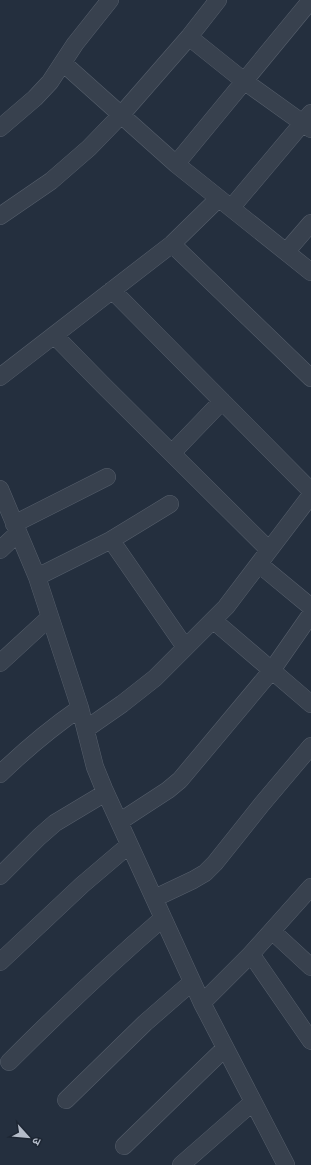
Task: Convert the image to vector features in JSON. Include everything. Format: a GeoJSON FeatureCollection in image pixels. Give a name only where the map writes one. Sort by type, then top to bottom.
{"type":"FeatureCollection","features":[{"type":"Feature","properties":{"kind":"street"},"geometry":{"type":"LineString","coordinates":[[0,128],[35,98],[50,82],[75,44],[110,0]]}},
{"type":"Feature","properties":{"kind":"street"},"geometry":{"type":"LineString","coordinates":[[0,216],[51,181],[89,148],[121,115],[189,37],[218,0]]}},
{"type":"Feature","properties":{"kind":"street"},"geometry":{"type":"LineString","coordinates":[[176,164],[311,0]]}},
{"type":"Feature","properties":{"kind":"street"},"geometry":{"type":"LineString","coordinates":[[0,377],[224,204],[308,122],[244,82],[189,37]]}},
{"type":"Feature","properties":{"kind":"street"},"geometry":{"type":"LineString","coordinates":[[63,63],[176,164],[224,204],[311,272]]}},
{"type":"Feature","properties":{"kind":"street"},"geometry":{"type":"LineString","coordinates":[[286,252],[311,222]]}},
{"type":"Feature","properties":{"kind":"street"},"geometry":{"type":"LineString","coordinates":[[172,244],[311,378]]}},
{"type":"Feature","properties":{"kind":"street"},"geometry":{"type":"LineString","coordinates":[[112,290],[311,491]]}},
{"type":"Feature","properties":{"kind":"street"},"geometry":{"type":"LineString","coordinates":[[54,335],[102,385],[172,452],[269,550]]}},
{"type":"Feature","properties":{"kind":"street"},"geometry":{"type":"LineString","coordinates":[[172,452],[222,401]]}},
{"type":"Feature","properties":{"kind":"street"},"geometry":{"type":"LineString","coordinates":[[0,550],[16,529],[107,477]]}},
{"type":"Feature","properties":{"kind":"street"},"geometry":{"type":"LineString","coordinates":[[0,489],[36,577],[50,617],[80,708],[95,767],[105,793],[155,898],[202,1003],[286,1165]]}},
{"type":"Feature","properties":{"kind":"street"},"geometry":{"type":"LineString","coordinates":[[86,729],[122,704],[155,678],[213,620],[236,595],[311,495]]}},
{"type":"Feature","properties":{"kind":"street"},"geometry":{"type":"LineString","coordinates":[[36,577],[111,540],[170,504]]}},
{"type":"Feature","properties":{"kind":"street"},"geometry":{"type":"LineString","coordinates":[[111,540],[185,647]]}},
{"type":"Feature","properties":{"kind":"street"},"geometry":{"type":"LineString","coordinates":[[259,564],[311,607]]}},
{"type":"Feature","properties":{"kind":"street"},"geometry":{"type":"LineString","coordinates":[[119,822],[168,790],[180,780],[272,670],[311,614]]}},
{"type":"Feature","properties":{"kind":"street"},"geometry":{"type":"LineString","coordinates":[[0,663],[50,617]]}},
{"type":"Feature","properties":{"kind":"street"},"geometry":{"type":"LineString","coordinates":[[213,620],[311,704]]}},
{"type":"Feature","properties":{"kind":"street"},"geometry":{"type":"LineString","coordinates":[[0,774],[20,754],[80,708]]}},
{"type":"Feature","properties":{"kind":"street"},"geometry":{"type":"LineString","coordinates":[[155,898],[193,880],[216,864],[262,804],[311,746]]}},
{"type":"Feature","properties":{"kind":"street"},"geometry":{"type":"LineString","coordinates":[[0,876],[55,823],[105,793]]}},
{"type":"Feature","properties":{"kind":"street"},"geometry":{"type":"LineString","coordinates":[[0,962],[82,884],[129,845]]}},
{"type":"Feature","properties":{"kind":"street"},"geometry":{"type":"LineString","coordinates":[[202,1003],[309,894]]}},
{"type":"Feature","properties":{"kind":"street"},"geometry":{"type":"LineString","coordinates":[[9,1062],[117,957],[163,918]]}},
{"type":"Feature","properties":{"kind":"street"},"geometry":{"type":"LineString","coordinates":[[272,931],[311,967]]}},
{"type":"Feature","properties":{"kind":"street"},"geometry":{"type":"LineString","coordinates":[[251,954],[311,1041]]}},
{"type":"Feature","properties":{"kind":"street"},"geometry":{"type":"LineString","coordinates":[[66,1100],[145,1023],[192,982]]}},
{"type":"Feature","properties":{"kind":"street"},"geometry":{"type":"LineString","coordinates":[[124,1146],[226,1048]]}},
{"type":"Feature","properties":{"kind":"street"},"geometry":{"type":"LineString","coordinates":[[181,1165],[254,1102]]}}]}
